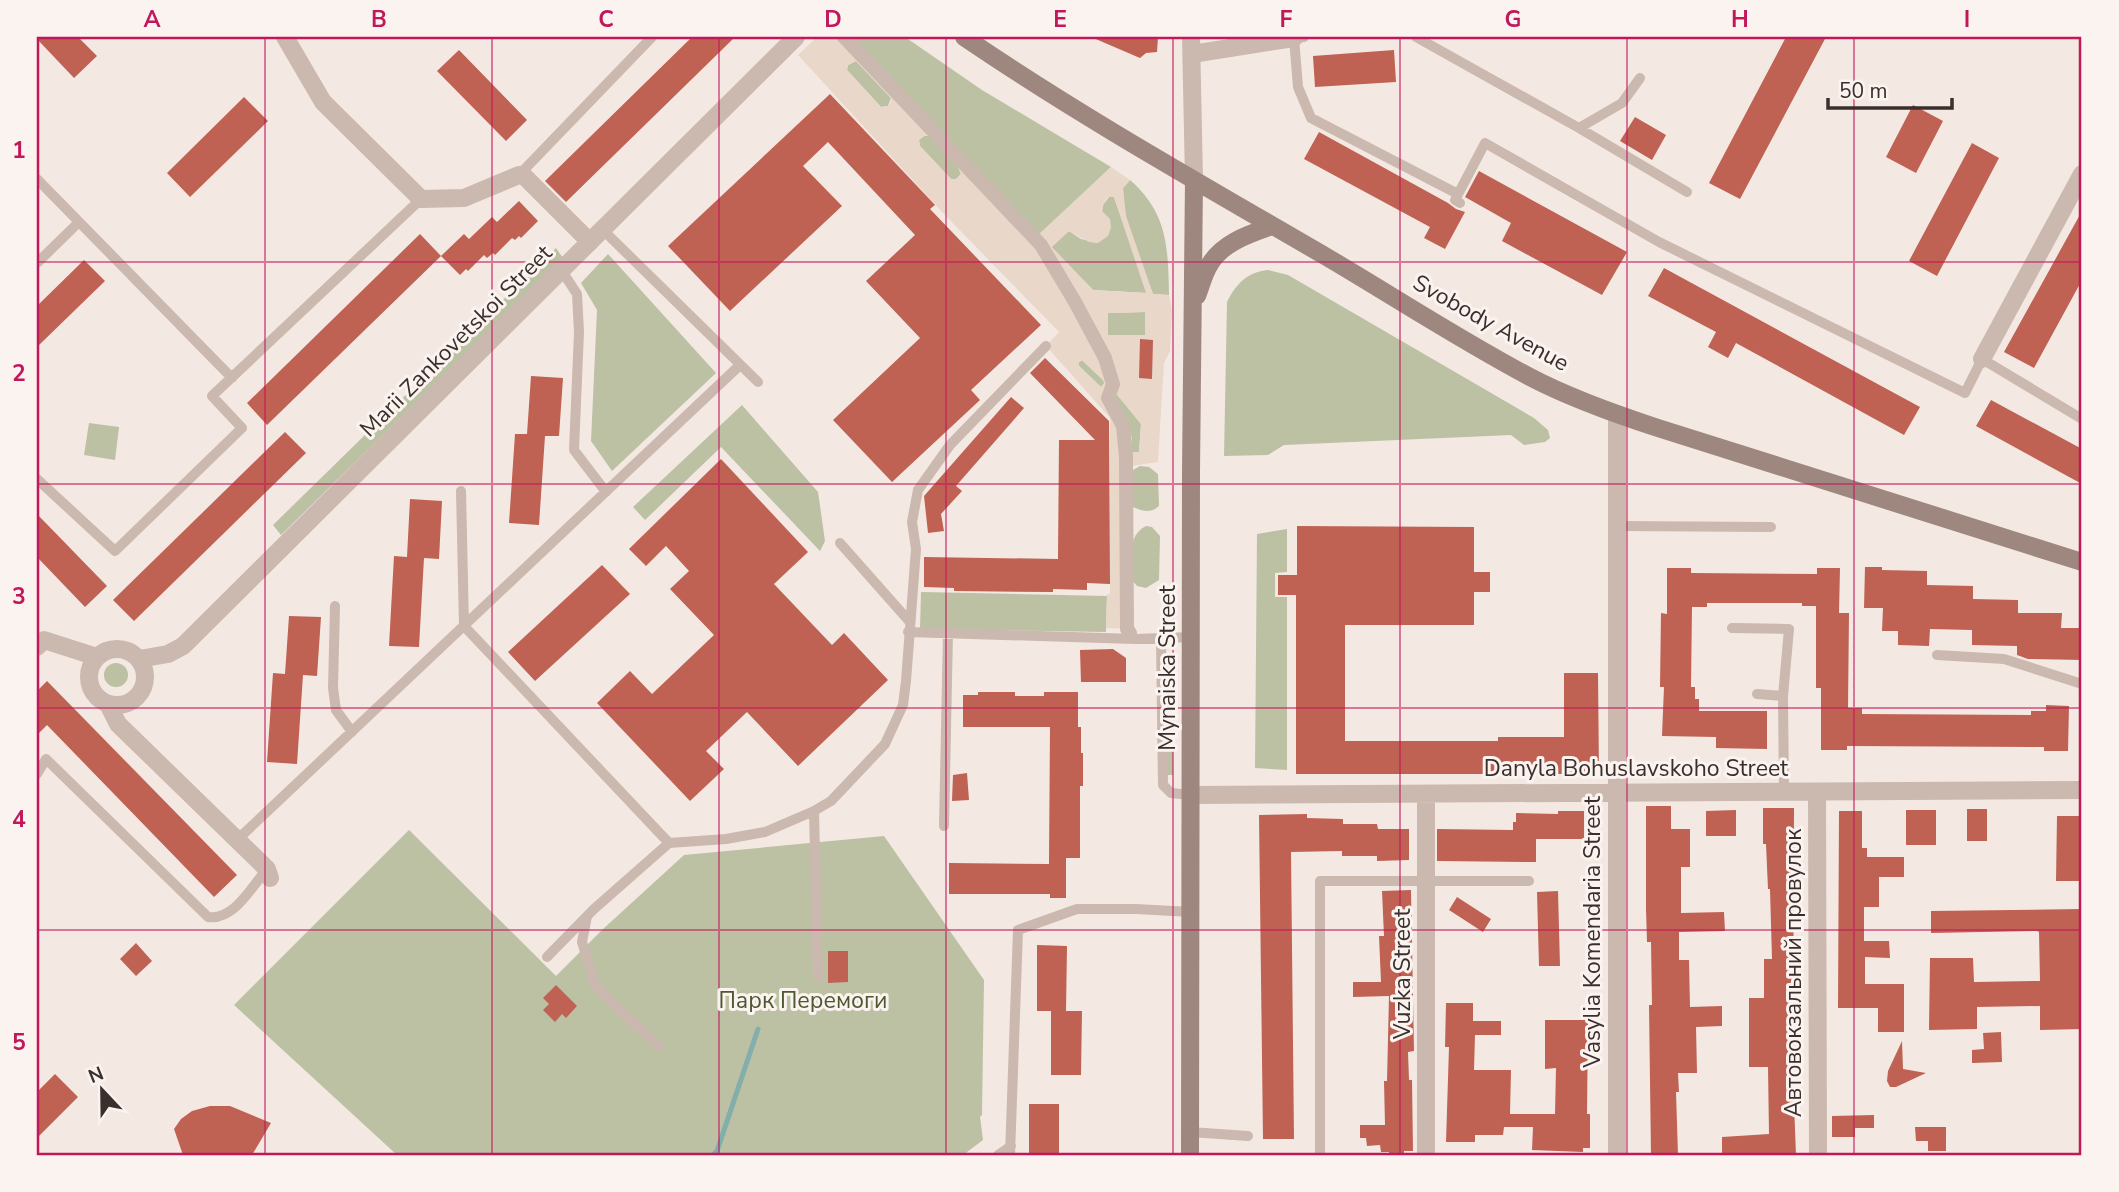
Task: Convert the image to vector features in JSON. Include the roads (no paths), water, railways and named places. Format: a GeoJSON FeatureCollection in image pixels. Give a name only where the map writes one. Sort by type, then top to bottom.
{"type":"FeatureCollection","features":[{"type":"Feature","properties":{"kind":"main road","name":"Svobody Avenue"},"geometry":{"type":"LineString","coordinates":[[964,37],[1033,84],[1531,378],[1617,414],[2082,562]]}},
{"type":"Feature","properties":{"kind":"main road","name":"Mynaiska Street"},"geometry":{"type":"LineString","coordinates":[[1190,1155],[1194,180]]}},
{"type":"Feature","properties":{"kind":"main road"},"geometry":{"type":"LineString","coordinates":[[1193,306],[1210,263],[1241,237],[1272,226]]}},
{"type":"Feature","properties":{"kind":"street"},"geometry":{"type":"LineString","coordinates":[[285,37],[323,102],[421,199],[464,198],[519,174],[597,236]]}},
{"type":"Feature","properties":{"kind":"street","name":"Marii Zankovetskoi Street"},"geometry":{"type":"LineString","coordinates":[[139,659],[168,654],[183,646],[796,37]]}},
{"type":"Feature","properties":{"kind":"street"},"geometry":{"type":"LineString","coordinates":[[844,37],[1041,245],[1105,358],[1112,384],[1108,398],[1123,426],[1126,456],[1127,629],[1130,633]]}},
{"type":"Feature","properties":{"kind":"street"},"geometry":{"type":"LineString","coordinates":[[1194,180],[1191,45],[1297,37]]}},
{"type":"Feature","properties":{"kind":"street"},"geometry":{"type":"LineString","coordinates":[[1982,359],[2082,174]]}},
{"type":"Feature","properties":{"kind":"street","name":"Vasylia Komendaria Street"},"geometry":{"type":"LineString","coordinates":[[1617,414],[1617,1155]]}},
{"type":"Feature","properties":{"kind":"street"},"geometry":{"type":"LineString","coordinates":[[39,640],[97,657]]}},
{"type":"Feature","properties":{"kind":"street"},"geometry":{"type":"LineString","coordinates":[[113,649],[123,649],[139,659],[145,676],[140,693],[126,704],[108,704],[91,690],[89,673],[97,657],[113,649]]}},
{"type":"Feature","properties":{"kind":"street"},"geometry":{"type":"LineString","coordinates":[[108,704],[118,724],[269,873]]}},
{"type":"Feature","properties":{"kind":"street","name":"Danyla Bohuslavskoho Street"},"geometry":{"type":"LineString","coordinates":[[1191,795],[2082,790]]}},
{"type":"Feature","properties":{"kind":"street","name":"Автовокзальний провулок"},"geometry":{"type":"LineString","coordinates":[[1817,792],[1818,1155]]}},
{"type":"Feature","properties":{"kind":"street","name":"Vuzka Street"},"geometry":{"type":"LineString","coordinates":[[1426,794],[1426,1155]]}},
{"type":"Feature","properties":{"kind":"lane"},"geometry":{"type":"LineString","coordinates":[[519,174],[653,37]]}},
{"type":"Feature","properties":{"kind":"lane"},"geometry":{"type":"LineString","coordinates":[[1297,37],[1297,87],[1311,117],[1459,198],[1485,143],[1659,242],[1965,393],[1982,359],[2081,416]]}},
{"type":"Feature","properties":{"kind":"lane"},"geometry":{"type":"LineString","coordinates":[[1416,37],[1687,192]]}},
{"type":"Feature","properties":{"kind":"lane"},"geometry":{"type":"LineString","coordinates":[[1579,128],[1622,103],[1640,78]]}},
{"type":"Feature","properties":{"kind":"lane"},"geometry":{"type":"LineString","coordinates":[[37,179],[232,378]]}},
{"type":"Feature","properties":{"kind":"lane"},"geometry":{"type":"LineString","coordinates":[[37,479],[116,551],[242,428],[212,396],[421,199]]}},
{"type":"Feature","properties":{"kind":"lane"},"geometry":{"type":"LineString","coordinates":[[37,263],[79,222]]}},
{"type":"Feature","properties":{"kind":"lane"},"geometry":{"type":"LineString","coordinates":[[597,236],[758,382]]}},
{"type":"Feature","properties":{"kind":"lane"},"geometry":{"type":"LineString","coordinates":[[562,271],[577,294],[579,332],[574,450],[606,492]]}},
{"type":"Feature","properties":{"kind":"lane"},"geometry":{"type":"LineString","coordinates":[[547,957],[587,916],[669,843],[726,839],[765,832],[814,811],[831,801],[885,744],[903,705],[916,548],[912,522],[918,490],[950,445],[1046,346]]}},
{"type":"Feature","properties":{"kind":"lane"},"geometry":{"type":"LineString","coordinates":[[237,840],[740,365]]}},
{"type":"Feature","properties":{"kind":"lane"},"geometry":{"type":"LineString","coordinates":[[461,491],[464,626],[669,843]]}},
{"type":"Feature","properties":{"kind":"lane"},"geometry":{"type":"LineString","coordinates":[[1617,526],[1771,527]]}},
{"type":"Feature","properties":{"kind":"lane"},"geometry":{"type":"LineString","coordinates":[[840,543],[909,626],[948,633],[1191,637]]}},
{"type":"Feature","properties":{"kind":"lane"},"geometry":{"type":"LineString","coordinates":[[335,606],[335,710],[352,732]]}},
{"type":"Feature","properties":{"kind":"lane"},"geometry":{"type":"LineString","coordinates":[[1732,628],[1789,629],[1783,695],[1784,792]]}},
{"type":"Feature","properties":{"kind":"lane"},"geometry":{"type":"LineString","coordinates":[[944,826],[948,633]]}},
{"type":"Feature","properties":{"kind":"lane"},"geometry":{"type":"LineString","coordinates":[[1161,638],[1163,785],[1171,793],[1191,795]]}},
{"type":"Feature","properties":{"kind":"lane"},"geometry":{"type":"LineString","coordinates":[[1937,655],[2004,659],[2082,684]]}},
{"type":"Feature","properties":{"kind":"lane"},"geometry":{"type":"LineString","coordinates":[[1757,694],[1783,695]]}},
{"type":"Feature","properties":{"kind":"lane"},"geometry":{"type":"LineString","coordinates":[[37,774],[46,759],[208,917],[220,917],[234,909],[269,873]]}},
{"type":"Feature","properties":{"kind":"lane"},"geometry":{"type":"LineString","coordinates":[[814,811],[818,977]]}},
{"type":"Feature","properties":{"kind":"lane"},"geometry":{"type":"LineString","coordinates":[[1320,1155],[1320,881],[1529,881]]}},
{"type":"Feature","properties":{"kind":"lane"},"geometry":{"type":"LineString","coordinates":[[998,1155],[1010,1151],[1018,930],[1077,909],[1191,912]]}},
{"type":"Feature","properties":{"kind":"lane"},"geometry":{"type":"LineString","coordinates":[[587,916],[582,943],[596,987],[659,1046]]}},
{"type":"Feature","properties":{"kind":"lane"},"geometry":{"type":"LineString","coordinates":[[1190,1132],[1248,1136]]}},
{"type":"Feature","properties":{"kind":"waterway"},"geometry":{"type":"LineString","coordinates":[[713,1155],[717,1151],[758,1029]]}},
{"type":"Feature","properties":{"kind":"park label","name":"Парк Перемоги"},"geometry":{"type":"Point","coordinates":[803,1000]}}]}
